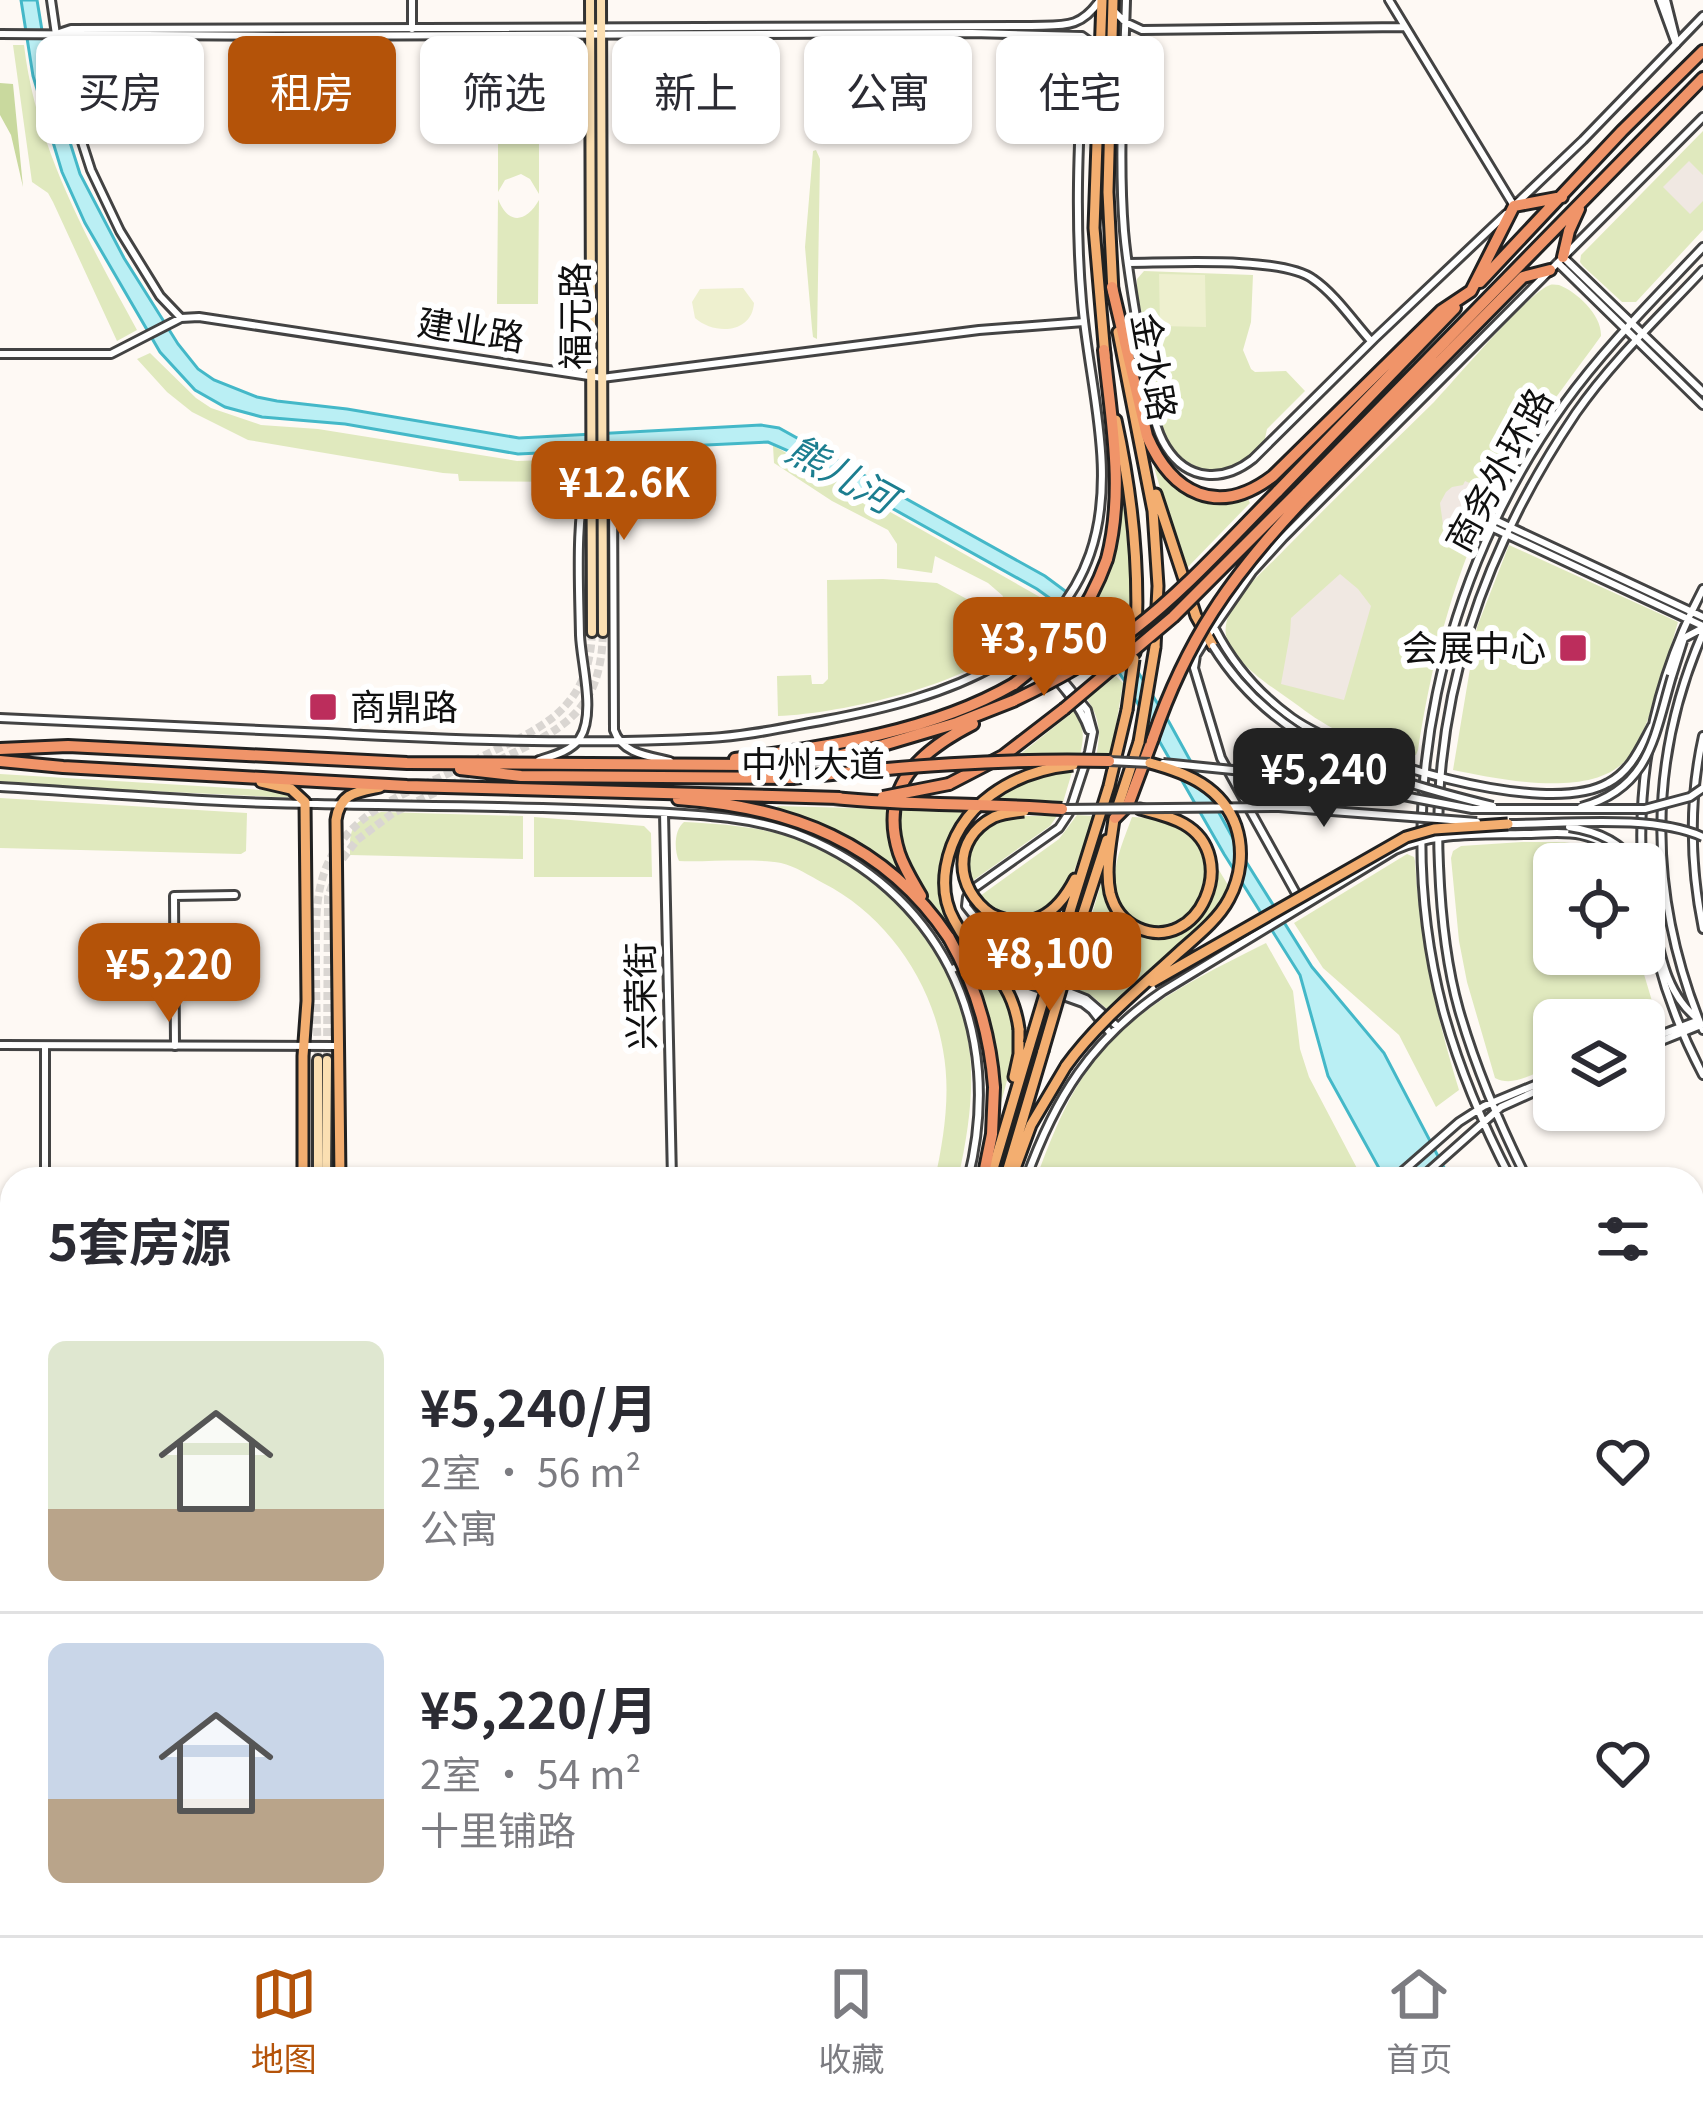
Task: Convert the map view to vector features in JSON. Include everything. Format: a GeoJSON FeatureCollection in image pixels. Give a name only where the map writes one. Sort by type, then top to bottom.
{"type":"FeatureCollection","features":[{"type":"Feature","properties":{"kind":"highway","name":"中州大道"},"geometry":{"type":"LineString","coordinates":[[0,745],[407,763],[752,765],[836,755],[931,731],[1013,701],[1062,677],[1135,628],[1197,573],[1703,51]]}},
{"type":"Feature","properties":{"kind":"highway","name":"中州大道"},"geometry":{"type":"LineString","coordinates":[[0,764],[390,785],[834,798],[898,796],[949,784],[992,764],[1173,617],[1299,498],[1703,79]]}},
{"type":"Feature","properties":{"kind":"highway"},"geometry":{"type":"LineString","coordinates":[[1112,287],[1147,436],[1165,470],[1184,486],[1211,496],[1238,495],[1273,476],[1426,326],[1471,291],[1514,206],[1562,197]]}},
{"type":"Feature","properties":{"kind":"highway"},"geometry":{"type":"LineString","coordinates":[[1114,818],[1128,805],[1178,670],[1213,608],[1248,560],[1299,498],[1522,277],[1557,263],[1582,203]]}},
{"type":"Feature","properties":{"kind":"highway"},"geometry":{"type":"LineString","coordinates":[[692,765],[788,752],[939,717],[1014,684],[1045,659],[1072,629],[1095,590],[1114,524],[1117,488],[1104,350]]}},
{"type":"Feature","properties":{"kind":"highway"},"geometry":{"type":"LineString","coordinates":[[988,1167],[994,1087],[978,998],[949,938],[902,863],[894,815],[902,781],[915,763],[937,743],[1013,701]]}},
{"type":"Feature","properties":{"kind":"highway"},"geometry":{"type":"LineString","coordinates":[[407,763],[521,776],[792,778],[942,763],[1108,761]]}},
{"type":"Feature","properties":{"kind":"highway"},"geometry":{"type":"LineString","coordinates":[[550,789],[702,801],[779,815],[854,846],[925,904]]}},
{"type":"Feature","properties":{"kind":"highway"},"geometry":{"type":"LineString","coordinates":[[834,798],[1062,809]]}},
{"type":"Feature","properties":{"kind":"main road","name":"福元路"},"geometry":{"type":"LineString","coordinates":[[590,0],[597,377]]}},
{"type":"Feature","properties":{"kind":"main road","name":"福元路"},"geometry":{"type":"LineString","coordinates":[[597,431],[591,455],[597,632],[602,456],[597,377],[602,0]]}},
{"type":"Feature","properties":{"kind":"main road","name":"金水路"},"geometry":{"type":"LineString","coordinates":[[1101,0],[1104,36]]}},
{"type":"Feature","properties":{"kind":"main road","name":"金水路"},"geometry":{"type":"LineString","coordinates":[[1109,36],[1113,5]]}},
{"type":"Feature","properties":{"kind":"main road","name":"金水路"},"geometry":{"type":"LineString","coordinates":[[1091,841],[1127,710],[1138,615],[1135,525],[1104,350],[1094,228],[1100,144]]}},
{"type":"Feature","properties":{"kind":"main road","name":"金水路"},"geometry":{"type":"LineString","coordinates":[[1107,144],[1112,287],[1149,482],[1157,560],[1155,647],[1138,742],[1114,818]]}},
{"type":"Feature","properties":{"kind":"main road"},"geometry":{"type":"LineString","coordinates":[[1141,446],[1181,576],[1196,616],[1212,636]]}},
{"type":"Feature","properties":{"kind":"main road"},"geometry":{"type":"LineString","coordinates":[[1004,1130],[1019,1030],[1007,989],[961,933],[948,908],[945,879],[950,848],[974,810],[1009,783],[1042,769],[1108,761]]}},
{"type":"Feature","properties":{"kind":"main road"},"geometry":{"type":"LineString","coordinates":[[1013,1167],[1031,1125],[1066,1066],[1093,1033],[1223,908],[1236,885],[1241,856],[1234,820],[1220,798],[1190,776],[1150,763]]}},
{"type":"Feature","properties":{"kind":"main road"},"geometry":{"type":"LineString","coordinates":[[227,775],[291,789],[305,804],[303,1167]]}},
{"type":"Feature","properties":{"kind":"main road"},"geometry":{"type":"LineString","coordinates":[[340,1167],[336,820],[340,804],[361,791],[390,785]]}},
{"type":"Feature","properties":{"kind":"main road"},"geometry":{"type":"LineString","coordinates":[[1062,809],[1001,814],[979,828],[970,839],[963,863],[966,886],[978,905],[1020,922],[1051,912],[1066,896],[1091,841]]}},
{"type":"Feature","properties":{"kind":"main road"},"geometry":{"type":"LineString","coordinates":[[1114,818],[1110,893],[1117,910],[1143,931],[1176,928],[1202,907],[1211,866],[1202,841],[1184,824],[1140,809]]}},
{"type":"Feature","properties":{"kind":"main road"},"geometry":{"type":"LineString","coordinates":[[1011,1167],[1114,818]]}},
{"type":"Feature","properties":{"kind":"main road"},"geometry":{"type":"LineString","coordinates":[[1137,991],[1406,837],[1434,829],[1508,824]]}},
{"type":"Feature","properties":{"kind":"main road"},"geometry":{"type":"LineString","coordinates":[[990,1167],[1091,841]]}},
{"type":"Feature","properties":{"kind":"main road"},"geometry":{"type":"LineString","coordinates":[[322,1060],[322,1167]]}},
{"type":"Feature","properties":{"kind":"street"},"geometry":{"type":"LineString","coordinates":[[0,354],[111,354],[181,318],[151,282],[97,185],[63,82],[52,34],[51,0]]}},
{"type":"Feature","properties":{"kind":"street"},"geometry":{"type":"LineString","coordinates":[[412,0],[412,29]]}},
{"type":"Feature","properties":{"kind":"street"},"geometry":{"type":"LineString","coordinates":[[602,31],[1070,24],[1089,15],[1101,0]]}},
{"type":"Feature","properties":{"kind":"street"},"geometry":{"type":"LineString","coordinates":[[1125,36],[1126,0]]}},
{"type":"Feature","properties":{"kind":"street"},"geometry":{"type":"LineString","coordinates":[[1389,0],[1514,206]]}},
{"type":"Feature","properties":{"kind":"street"},"geometry":{"type":"LineString","coordinates":[[1663,0],[1676,44]]}},
{"type":"Feature","properties":{"kind":"street"},"geometry":{"type":"LineString","coordinates":[[1113,5],[1125,22],[1142,29],[1405,27]]}},
{"type":"Feature","properties":{"kind":"street"},"geometry":{"type":"LineString","coordinates":[[1124,144],[1128,263],[1155,419],[1174,458],[1194,472],[1217,476],[1241,469],[1260,454],[1371,341],[1583,140],[1703,16]]}},
{"type":"Feature","properties":{"kind":"street"},"geometry":{"type":"LineString","coordinates":[[52,34],[71,29],[590,31]]}},
{"type":"Feature","properties":{"kind":"street"},"geometry":{"type":"LineString","coordinates":[[1136,36],[1142,29]]}},
{"type":"Feature","properties":{"kind":"street"},"geometry":{"type":"LineString","coordinates":[[0,34],[602,31],[1078,36]]}},
{"type":"Feature","properties":{"kind":"street"},"geometry":{"type":"LineString","coordinates":[[1303,906],[1220,758],[1195,677],[1196,655],[1252,572],[1283,538],[1703,117]]}},
{"type":"Feature","properties":{"kind":"street"},"geometry":{"type":"LineString","coordinates":[[0,718],[434,739],[710,738],[851,716],[977,675],[1027,643],[1049,621],[1085,567],[1099,520],[1103,488],[1077,232],[1079,144]]}},
{"type":"Feature","properties":{"kind":"street","name":"商务外环路"},"geometry":{"type":"LineString","coordinates":[[1504,1167],[1455,1049],[1437,981],[1423,839],[1431,721],[1449,638],[1493,524],[1554,418],[1594,366],[1703,247]]}},
{"type":"Feature","properties":{"kind":"street"},"geometry":{"type":"LineString","coordinates":[[1128,263],[1219,263],[1294,270],[1317,280],[1371,341]]}},
{"type":"Feature","properties":{"kind":"street"},"geometry":{"type":"LineString","coordinates":[[1557,263],[1703,392]]}},
{"type":"Feature","properties":{"kind":"street","name":"商务外环路"},"geometry":{"type":"LineString","coordinates":[[1521,1167],[1469,1045],[1451,978],[1438,836],[1445,723],[1464,642],[1484,585],[1544,463],[1579,410],[1703,270]]}},
{"type":"Feature","properties":{"kind":"street","name":"建业路"},"geometry":{"type":"LineString","coordinates":[[181,318],[237,320],[597,377],[979,330],[1084,322]]}},
{"type":"Feature","properties":{"kind":"street"},"geometry":{"type":"LineString","coordinates":[[1640,338],[1703,405]]}},
{"type":"Feature","properties":{"kind":"street"},"geometry":{"type":"LineString","coordinates":[[529,763],[580,740],[585,725],[581,498],[591,455]]}},
{"type":"Feature","properties":{"kind":"street"},"geometry":{"type":"LineString","coordinates":[[602,456],[613,488],[613,720],[617,739],[632,751],[692,765]]}},
{"type":"Feature","properties":{"kind":"street"},"geometry":{"type":"LineString","coordinates":[[1493,524],[1690,615],[1703,626]]}},
{"type":"Feature","properties":{"kind":"street"},"geometry":{"type":"LineString","coordinates":[[1637,843],[1652,726],[1666,674],[1703,589]]}},
{"type":"Feature","properties":{"kind":"street"},"geometry":{"type":"LineString","coordinates":[[1572,809],[1610,797],[1630,782],[1654,738],[1684,638],[1703,626]]}},
{"type":"Feature","properties":{"kind":"street"},"geometry":{"type":"LineString","coordinates":[[1701,1025],[1670,930],[1661,835],[1667,750],[1703,626]]}},
{"type":"Feature","properties":{"kind":"street"},"geometry":{"type":"LineString","coordinates":[[1212,636],[1293,718],[1343,745],[1469,784],[1515,792],[1585,792],[1604,786],[1632,763],[1652,726]]}},
{"type":"Feature","properties":{"kind":"street"},"geometry":{"type":"LineString","coordinates":[[1212,636],[1249,694],[1323,750],[1386,774],[1508,809]]}},
{"type":"Feature","properties":{"kind":"street"},"geometry":{"type":"LineString","coordinates":[[1027,643],[1087,710],[1093,732],[1064,821],[973,889],[966,906],[1019,974],[1086,999],[1114,1029]]}},
{"type":"Feature","properties":{"kind":"street"},"geometry":{"type":"LineString","coordinates":[[1703,736],[1694,794],[1693,857],[1703,928]]}},
{"type":"Feature","properties":{"kind":"street"},"geometry":{"type":"LineString","coordinates":[[1108,761],[1203,765],[1303,777],[1456,807],[1645,809],[1690,797],[1703,788]]}},
{"type":"Feature","properties":{"kind":"street"},"geometry":{"type":"LineString","coordinates":[[0,787],[305,804],[664,813],[801,835],[868,871],[909,907],[941,950],[975,1040],[980,1117],[970,1167]]}},
{"type":"Feature","properties":{"kind":"street"},"geometry":{"type":"LineString","coordinates":[[1062,809],[1279,807],[1508,824],[1632,824],[1677,828],[1703,837]]}},
{"type":"Feature","properties":{"kind":"street","name":"兴荣街"},"geometry":{"type":"LineString","coordinates":[[664,813],[672,1167]]}},
{"type":"Feature","properties":{"kind":"street"},"geometry":{"type":"LineString","coordinates":[[1542,824],[1581,829],[1614,843]]}},
{"type":"Feature","properties":{"kind":"street"},"geometry":{"type":"LineString","coordinates":[[1031,1167],[1080,1067],[1114,1029],[1163,991],[1395,850],[1438,836],[1581,835],[1601,843]]}},
{"type":"Feature","properties":{"kind":"street"},"geometry":{"type":"LineString","coordinates":[[175,1046],[174,896],[235,895]]}},
{"type":"Feature","properties":{"kind":"street"},"geometry":{"type":"LineString","coordinates":[[951,970],[996,946]]}},
{"type":"Feature","properties":{"kind":"street"},"geometry":{"type":"LineString","coordinates":[[1665,966],[1671,990],[1701,1025]]}},
{"type":"Feature","properties":{"kind":"street"},"geometry":{"type":"LineString","coordinates":[[1663,975],[1703,1075]]}},
{"type":"Feature","properties":{"kind":"street"},"geometry":{"type":"LineString","coordinates":[[1665,1036],[1701,1025]]}},
{"type":"Feature","properties":{"kind":"street"},"geometry":{"type":"LineString","coordinates":[[0,1045],[338,1046]]}},
{"type":"Feature","properties":{"kind":"street"},"geometry":{"type":"LineString","coordinates":[[45,1046],[45,1167]]}},
{"type":"Feature","properties":{"kind":"street"},"geometry":{"type":"LineString","coordinates":[[1408,1167],[1478,1110],[1533,1089]]}},
{"type":"Feature","properties":{"kind":"street"},"geometry":{"type":"LineString","coordinates":[[1434,1167],[1493,1107]]}},
{"type":"Feature","properties":{"kind":"green space"},"geometry":{"type":"Polygon","coordinates":[[[13,45],[24,45],[36,106],[36,144],[48,144],[83,228],[137,330],[117,341],[53,202],[32,182],[13,45]]]}},
{"type":"Feature","properties":{"kind":"green space"},"geometry":{"type":"Polygon","coordinates":[[[0,83],[13,84],[23,187],[11,135],[0,115],[0,83]]]}},
{"type":"Feature","properties":{"kind":"green space"},"geometry":{"type":"Polygon","coordinates":[[[1703,131],[1703,230],[1636,302],[1622,302],[1583,266],[1581,255],[1703,131]]]}},
{"type":"Feature","properties":{"kind":"green space"},"geometry":{"type":"Polygon","coordinates":[[[498,144],[539,144],[539,194],[521,174],[505,180],[498,192],[498,144]]]}},
{"type":"Feature","properties":{"kind":"green space"},"geometry":{"type":"Polygon","coordinates":[[[816,150],[820,159],[817,339],[813,337],[805,247],[816,150]]]}},
{"type":"Feature","properties":{"kind":"green space"},"geometry":{"type":"Polygon","coordinates":[[[498,199],[517,218],[529,213],[539,200],[538,304],[497,304],[498,199]]]}},
{"type":"Feature","properties":{"kind":"green space"},"geometry":{"type":"Polygon","coordinates":[[[1144,271],[1253,275],[1251,322],[1243,350],[1251,369],[1286,371],[1305,391],[1267,429],[1264,443],[1247,459],[1224,469],[1201,469],[1182,459],[1169,444],[1137,290],[1137,279],[1144,271]]]}},
{"type":"Feature","properties":{"kind":"green space"},"geometry":{"type":"Polygon","coordinates":[[[1159,274],[1205,275],[1206,327],[1160,326],[1159,274]]]}},
{"type":"Feature","properties":{"kind":"green space"},"geometry":{"type":"Polygon","coordinates":[[[1559,285],[1587,305],[1601,336],[1526,440],[1480,525],[1452,598],[1416,755],[1389,753],[1356,740],[1310,714],[1249,669],[1227,639],[1229,615],[1255,579],[1434,402],[1510,319],[1540,291],[1559,285]]]}},
{"type":"Feature","properties":{"kind":"green space"},"geometry":{"type":"Polygon","coordinates":[[[743,288],[754,303],[747,321],[739,326],[721,329],[695,318],[692,302],[700,289],[743,288]]]}},
{"type":"Feature","properties":{"kind":"green space"},"geometry":{"type":"Polygon","coordinates":[[[150,353],[211,408],[261,425],[318,429],[517,461],[580,459],[581,473],[575,482],[459,481],[458,474],[248,440],[192,412],[167,392],[137,359],[150,353]]]}},
{"type":"Feature","properties":{"kind":"green space"},"geometry":{"type":"Polygon","coordinates":[[[773,446],[1054,605],[1037,626],[999,606],[1003,596],[988,583],[935,556],[932,573],[897,568],[897,544],[888,530],[774,463],[773,446]]]}},
{"type":"Feature","properties":{"kind":"green space"},"geometry":{"type":"Polygon","coordinates":[[[1155,462],[1183,490],[1220,500],[1247,497],[1250,503],[1187,568],[1182,564],[1155,462]]]}},
{"type":"Feature","properties":{"kind":"green space"},"geometry":{"type":"Polygon","coordinates":[[[1124,508],[1131,619],[1115,632],[1095,603],[1124,508]]]}},
{"type":"Feature","properties":{"kind":"green space"},"geometry":{"type":"Polygon","coordinates":[[[1509,545],[1678,622],[1642,734],[1625,761],[1609,773],[1589,780],[1542,783],[1453,770],[1477,627],[1509,545]]]}},
{"type":"Feature","properties":{"kind":"green space"},"geometry":{"type":"Polygon","coordinates":[[[827,580],[937,583],[1024,634],[975,667],[943,681],[873,702],[778,716],[777,676],[811,675],[812,684],[828,679],[827,580]]]}},
{"type":"Feature","properties":{"kind":"green space"},"geometry":{"type":"Polygon","coordinates":[[[1116,676],[1123,683],[1111,756],[1096,756],[1098,726],[1087,699],[1116,676]]]}},
{"type":"Feature","properties":{"kind":"green space"},"geometry":{"type":"Polygon","coordinates":[[[1074,711],[1083,732],[1080,755],[1018,756],[1074,711]]]}},
{"type":"Feature","properties":{"kind":"green space"},"geometry":{"type":"Polygon","coordinates":[[[1073,769],[1063,802],[993,801],[1020,782],[1073,769]]]}},
{"type":"Feature","properties":{"kind":"green space"},"geometry":{"type":"Polygon","coordinates":[[[0,774],[280,791],[296,798],[0,784],[0,774]]]}},
{"type":"Feature","properties":{"kind":"green space"},"geometry":{"type":"Polygon","coordinates":[[[0,798],[247,813],[246,851],[0,848],[0,798]]]}},
{"type":"Feature","properties":{"kind":"green space"},"geometry":{"type":"Polygon","coordinates":[[[777,806],[891,809],[890,839],[902,875],[843,836],[777,806]]]}},
{"type":"Feature","properties":{"kind":"green space"},"geometry":{"type":"Polygon","coordinates":[[[899,809],[967,809],[942,864],[941,893],[949,924],[912,871],[901,841],[899,809]]]}},
{"type":"Feature","properties":{"kind":"green space"},"geometry":{"type":"Polygon","coordinates":[[[381,812],[523,816],[523,859],[350,855],[355,826],[381,812]]]}},
{"type":"Feature","properties":{"kind":"green space"},"geometry":{"type":"Polygon","coordinates":[[[1077,815],[1093,816],[1068,883],[1046,909],[1013,915],[980,896],[1059,839],[1077,815]]]}},
{"type":"Feature","properties":{"kind":"green space"},"geometry":{"type":"Polygon","coordinates":[[[1026,816],[1057,816],[1050,826],[971,882],[971,855],[981,835],[1000,823],[1026,816]]]}},
{"type":"Feature","properties":{"kind":"green space"},"geometry":{"type":"Polygon","coordinates":[[[534,817],[644,826],[651,833],[652,877],[534,877],[534,817]]]}},
{"type":"Feature","properties":{"kind":"green space"},"geometry":{"type":"Polygon","coordinates":[[[1132,817],[1182,829],[1201,853],[1205,878],[1199,899],[1186,915],[1168,924],[1150,926],[1133,920],[1120,905],[1115,873],[1132,817]]]}},
{"type":"Feature","properties":{"kind":"green space"},"geometry":{"type":"Polygon","coordinates":[[[684,822],[719,824],[810,843],[862,872],[911,920],[950,982],[969,1043],[970,1107],[960,1167],[937,1167],[945,1115],[943,1050],[928,999],[885,931],[846,896],[792,866],[679,861],[678,830],[684,822]]]}},
{"type":"Feature","properties":{"kind":"green space"},"geometry":{"type":"Polygon","coordinates":[[[1522,842],[1567,843],[1533,843],[1533,975],[1644,975],[1651,999],[1533,999],[1533,1074],[1510,1081],[1495,1078],[1459,941],[1451,858],[1461,846],[1522,842]]]}},
{"type":"Feature","properties":{"kind":"green space"},"geometry":{"type":"Polygon","coordinates":[[[1407,854],[1415,861],[1430,976],[1459,1090],[1436,1107],[1399,1035],[1323,968],[1294,923],[1407,854]]]}},
{"type":"Feature","properties":{"kind":"green space"},"geometry":{"type":"Polygon","coordinates":[[[1217,867],[1228,885],[1208,917],[1108,1010],[1070,986],[1101,884],[1113,911],[1129,928],[1148,937],[1168,937],[1203,915],[1213,894],[1217,867]]]}},
{"type":"Feature","properties":{"kind":"green space"},"geometry":{"type":"Polygon","coordinates":[[[1266,943],[1293,991],[1300,1049],[1309,1077],[1356,1167],[1041,1167],[1072,1094],[1092,1063],[1139,1016],[1266,943]]]}},
{"type":"Feature","properties":{"kind":"green space"},"geometry":{"type":"Polygon","coordinates":[[[979,962],[1005,997],[1011,1015],[1012,1053],[998,1113],[993,1038],[971,967],[979,962]]]}},
{"type":"Feature","properties":{"kind":"shaded area"},"geometry":{"type":"Polygon","coordinates":[[[1689,161],[1703,175],[1703,201],[1690,214],[1663,187],[1689,161]]]}},
{"type":"Feature","properties":{"kind":"shaded area"},"geometry":{"type":"Polygon","coordinates":[[[1465,481],[1483,489],[1489,512],[1482,527],[1477,525],[1463,535],[1443,525],[1440,503],[1446,492],[1465,481]]]}},
{"type":"Feature","properties":{"kind":"shaded area"},"geometry":{"type":"Polygon","coordinates":[[[1340,574],[1371,606],[1344,700],[1281,684],[1291,618],[1340,574]]]}},
{"type":"Feature","properties":{"kind":"water"},"geometry":{"type":"Polygon","coordinates":[[[21,0],[37,0],[43,36],[36,36],[36,86],[21,0]]]}},
{"type":"Feature","properties":{"kind":"water","name":"熊儿河"},"geometry":{"type":"Polygon","coordinates":[[[54,144],[71,144],[80,174],[124,258],[178,344],[214,380],[277,401],[519,438],[761,425],[779,428],[1045,576],[1107,622],[1312,967],[1384,1053],[1444,1167],[1378,1167],[1328,1076],[1300,975],[1087,625],[1037,589],[768,442],[518,454],[345,424],[262,417],[225,407],[195,390],[160,352],[85,223],[54,144]]]}},
{"type":"Feature","properties":{"kind":"tunnel"},"geometry":{"type":"LineString","coordinates":[[473,761],[538,728],[570,700],[589,660],[592,632]]}},
{"type":"Feature","properties":{"kind":"tunnel"},"geometry":{"type":"LineString","coordinates":[[499,760],[575,714],[595,681],[603,632]]}},
{"type":"Feature","properties":{"kind":"tunnel"},"geometry":{"type":"LineString","coordinates":[[318,1060],[317,905],[333,853],[372,812],[460,768]]}},
{"type":"Feature","properties":{"kind":"tunnel"},"geometry":{"type":"LineString","coordinates":[[327,1060],[328,897],[340,862],[357,840],[393,813],[475,773]]}},
{"type":"Feature","properties":{"kind":"place","name":"会展中心"},"geometry":{"type":"Point","coordinates":[1573,648]}},
{"type":"Feature","properties":{"kind":"place","name":"商鼎路"},"geometry":{"type":"Point","coordinates":[323,707]}}]}
